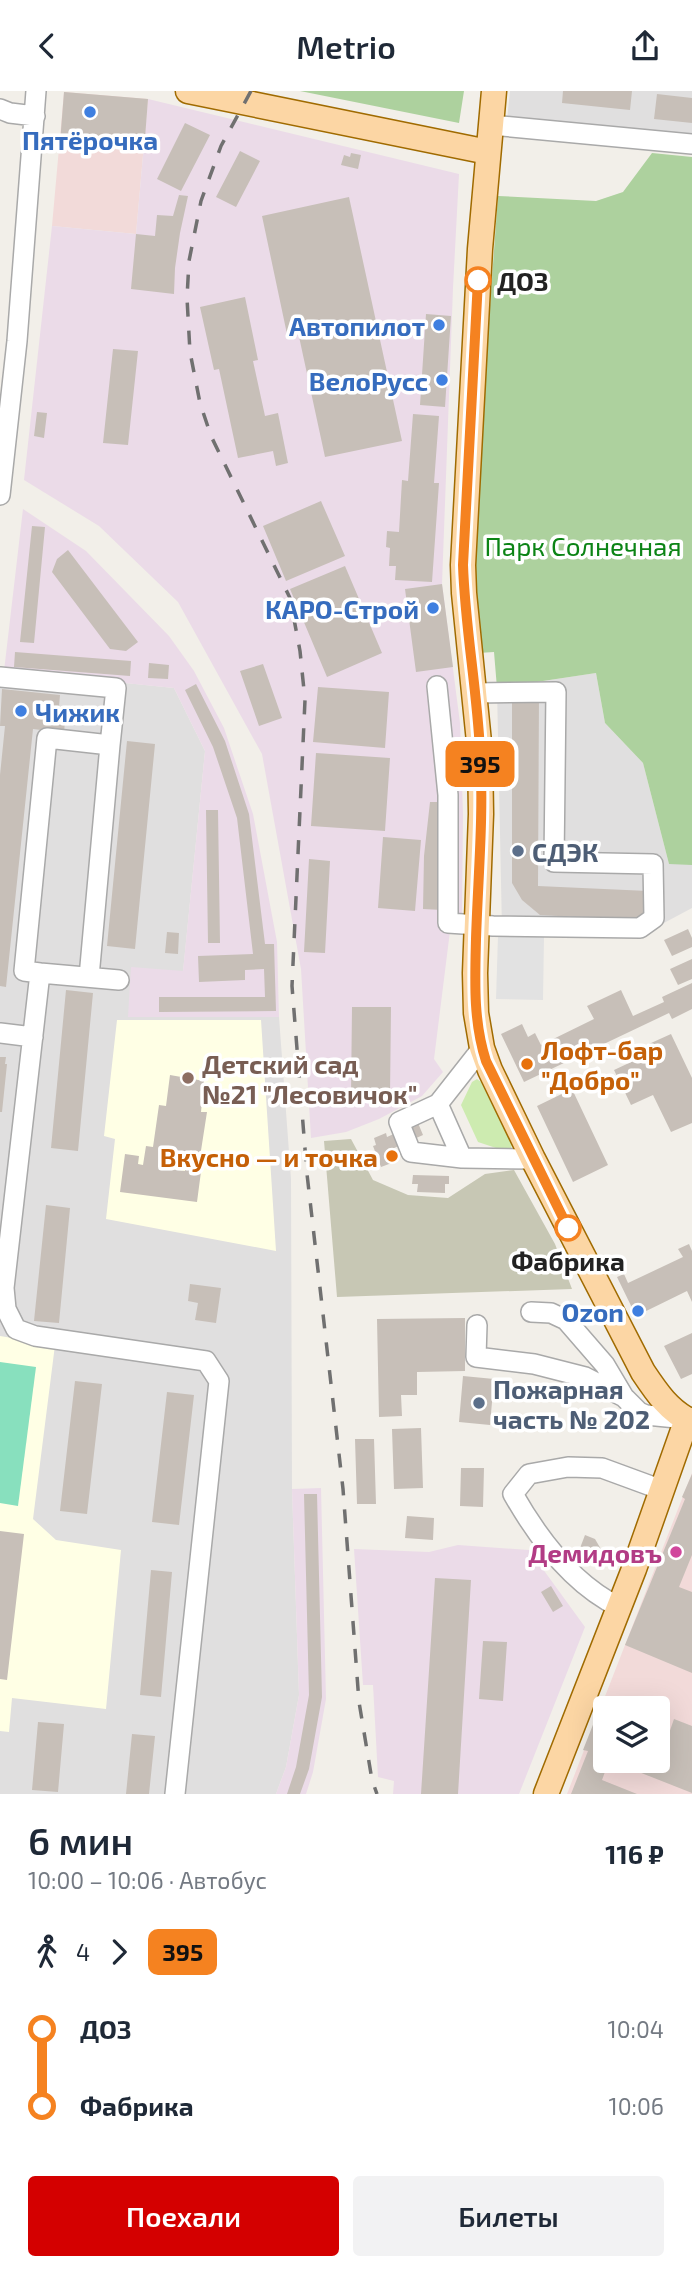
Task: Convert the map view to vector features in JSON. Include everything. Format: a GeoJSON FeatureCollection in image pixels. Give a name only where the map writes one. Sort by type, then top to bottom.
{"type":"FeatureCollection","features":[{"type":"Feature","properties":{"kind":"main road"},"geometry":{"type":"LineString","coordinates":[[188,91],[488,152]]}},
{"type":"Feature","properties":{"kind":"main road"},"geometry":{"type":"LineString","coordinates":[[495,91],[478,279],[463,565],[481,776],[476,1013],[482,1048],[490,1070],[533,1160],[643,1372],[662,1400],[689,1420],[546,1794]]}},
{"type":"Feature","properties":{"kind":"street"},"geometry":{"type":"LineString","coordinates":[[0,495],[17,341],[36,91]]}},
{"type":"Feature","properties":{"kind":"street"},"geometry":{"type":"LineString","coordinates":[[0,109],[34,116]]}},
{"type":"Feature","properties":{"kind":"street"},"geometry":{"type":"LineString","coordinates":[[491,125],[692,144]]}},
{"type":"Feature","properties":{"kind":"street"},"geometry":{"type":"LineString","coordinates":[[0,677],[116,688],[89,977]]}},
{"type":"Feature","properties":{"kind":"street"},"geometry":{"type":"LineString","coordinates":[[437,686],[448,795],[448,923],[477,926],[639,928],[654,918],[653,864],[554,862],[556,692],[474,693]]}},
{"type":"Feature","properties":{"kind":"street"},"geometry":{"type":"LineString","coordinates":[[110,744],[47,739],[24,971],[119,980]]}},
{"type":"Feature","properties":{"kind":"street"},"geometry":{"type":"LineString","coordinates":[[40,974],[4,1288],[6,1310],[16,1329],[35,1336],[206,1361],[219,1381],[175,1794]]}},
{"type":"Feature","properties":{"kind":"street"},"geometry":{"type":"LineString","coordinates":[[0,1033],[33,1037]]}},
{"type":"Feature","properties":{"kind":"street"},"geometry":{"type":"LineString","coordinates":[[482,1048],[438,1104],[398,1122],[411,1152],[462,1158],[533,1160]]}},
{"type":"Feature","properties":{"kind":"street"},"geometry":{"type":"LineString","coordinates":[[438,1104],[462,1158]]}},
{"type":"Feature","properties":{"kind":"street"},"geometry":{"type":"LineString","coordinates":[[531,1312],[551,1313],[566,1320],[605,1365],[632,1407],[646,1415],[689,1420]]}},
{"type":"Feature","properties":{"kind":"street"},"geometry":{"type":"LineString","coordinates":[[477,1325],[476,1357],[534,1364],[585,1377],[624,1397]]}},
{"type":"Feature","properties":{"kind":"street"},"geometry":{"type":"LineString","coordinates":[[619,1607],[605,1600],[578,1577],[543,1542],[513,1493],[529,1474],[568,1467],[602,1468],[662,1490]]}},
{"type":"Feature","properties":{"kind":"shaded area"},"geometry":{"type":"Polygon","coordinates":[[[510,91],[692,91],[692,141],[507,120],[510,91]]]}},
{"type":"Feature","properties":{"kind":"shaded area"},"geometry":{"type":"Polygon","coordinates":[[[64,92],[148,99],[136,234],[52,226],[64,92]]]}},
{"type":"Feature","properties":{"kind":"shaded area"},"geometry":{"type":"Polygon","coordinates":[[[148,99],[459,174],[442,584],[460,723],[462,915],[452,915],[434,1059],[443,1072],[422,1096],[379,1119],[346,1132],[311,1138],[301,969],[262,754],[178,602],[99,526],[24,480],[52,226],[136,234],[148,99]]]}},
{"type":"Feature","properties":{"kind":"shaded area"},"geometry":{"type":"Polygon","coordinates":[[[23,509],[86,551],[169,636],[194,671],[224,728],[253,814],[277,942],[279,1017],[128,1017],[131,967],[183,971],[205,751],[174,688],[4,671],[23,509]]]}},
{"type":"Feature","properties":{"kind":"shaded area"},"geometry":{"type":"Polygon","coordinates":[[[0,670],[174,688],[205,751],[183,972],[128,1017],[279,1017],[291,1179],[292,1489],[299,1695],[286,1767],[276,1794],[0,1794],[0,670]]]}},
{"type":"Feature","properties":{"kind":"shaded area"},"geometry":{"type":"Polygon","coordinates":[[[596,673],[605,723],[643,763],[669,864],[692,859],[692,908],[647,932],[502,930],[497,688],[596,673]]]}},
{"type":"Feature","properties":{"kind":"shaded area"},"geometry":{"type":"Polygon","coordinates":[[[498,935],[544,936],[543,1000],[496,999],[498,935]]]}},
{"type":"Feature","properties":{"kind":"shaded area","name":"Детский сад №21 \"Лесовичок\""},"geometry":{"type":"Polygon","coordinates":[[[117,1020],[261,1020],[276,1251],[106,1219],[115,1139],[104,1136],[117,1020]]]}},
{"type":"Feature","properties":{"kind":"shaded area"},"geometry":{"type":"Polygon","coordinates":[[[351,1139],[373,1180],[408,1195],[448,1198],[485,1174],[514,1170],[555,1244],[572,1289],[337,1297],[324,1141],[351,1139]]]}},
{"type":"Feature","properties":{"kind":"shaded area"},"geometry":{"type":"Polygon","coordinates":[[[0,1336],[55,1345],[33,1519],[56,1540],[121,1550],[106,1709],[12,1698],[9,1732],[0,1731],[0,1336]]]}},
{"type":"Feature","properties":{"kind":"shaded area"},"geometry":{"type":"Polygon","coordinates":[[[692,1473],[692,1794],[567,1794],[593,1727],[593,1773],[670,1773],[670,1696],[605,1696],[692,1473]]]}},
{"type":"Feature","properties":{"kind":"shaded area"},"geometry":{"type":"Polygon","coordinates":[[[321,1488],[326,1699],[313,1772],[306,1794],[276,1794],[286,1767],[299,1695],[292,1489],[321,1488]]]}},
{"type":"Feature","properties":{"kind":"shaded area"},"geometry":{"type":"Polygon","coordinates":[[[458,1545],[529,1550],[585,1627],[519,1794],[393,1794],[394,1781],[378,1777],[373,1685],[363,1685],[354,1549],[429,1552],[458,1545]]]}},
{"type":"Feature","properties":{"kind":"green space"},"geometry":{"type":"Polygon","coordinates":[[[300,91],[464,91],[459,123],[300,91]]]}},
{"type":"Feature","properties":{"kind":"green space","name":"Парк Солнечная"},"geometry":{"type":"Polygon","coordinates":[[[652,153],[692,157],[692,865],[669,864],[643,763],[605,723],[596,673],[497,688],[494,652],[478,653],[472,553],[498,196],[596,201],[623,192],[652,153]]]}},
{"type":"Feature","properties":{"kind":"green space"},"geometry":{"type":"Polygon","coordinates":[[[477,1079],[512,1144],[511,1149],[505,1151],[478,1142],[461,1105],[472,1082],[477,1079]]]}},
{"type":"Feature","properties":{"kind":"green space"},"geometry":{"type":"Polygon","coordinates":[[[0,1362],[36,1367],[18,1506],[0,1503],[0,1362]]]}},
{"type":"Feature","properties":{"kind":"building"},"geometry":{"type":"Polygon","coordinates":[[[563,91],[632,91],[630,110],[562,103],[563,91]]]}},
{"type":"Feature","properties":{"kind":"building"},"geometry":{"type":"Polygon","coordinates":[[[64,92],[148,99],[144,151],[60,143],[64,92]]]}},
{"type":"Feature","properties":{"kind":"building"},"geometry":{"type":"Polygon","coordinates":[[[657,94],[692,98],[692,123],[654,119],[657,94]]]}},
{"type":"Feature","properties":{"kind":"building"},"geometry":{"type":"Polygon","coordinates":[[[185,123],[210,135],[181,191],[157,179],[185,123]]]}},
{"type":"Feature","properties":{"kind":"building"},"geometry":{"type":"Polygon","coordinates":[[[240,151],[260,161],[236,207],[216,197],[240,151]]]}},
{"type":"Feature","properties":{"kind":"building"},"geometry":{"type":"Polygon","coordinates":[[[351,153],[361,155],[358,169],[341,165],[344,155],[350,157],[351,153]]]}},
{"type":"Feature","properties":{"kind":"building"},"geometry":{"type":"Polygon","coordinates":[[[179,195],[188,196],[175,268],[174,294],[131,289],[136,234],[155,236],[157,215],[173,216],[179,195]]]}},
{"type":"Feature","properties":{"kind":"building"},"geometry":{"type":"Polygon","coordinates":[[[349,197],[402,441],[325,457],[298,332],[287,334],[262,216],[349,197]]]}},
{"type":"Feature","properties":{"kind":"building"},"geometry":{"type":"Polygon","coordinates":[[[245,297],[258,360],[253,361],[265,416],[278,413],[288,463],[276,466],[273,451],[238,458],[219,369],[214,370],[200,307],[245,297]]]}},
{"type":"Feature","properties":{"kind":"building"},"geometry":{"type":"Polygon","coordinates":[[[426,314],[451,316],[445,407],[420,405],[426,314]]]}},
{"type":"Feature","properties":{"kind":"building"},"geometry":{"type":"Polygon","coordinates":[[[113,349],[138,351],[128,445],[103,443],[113,349]]]}},
{"type":"Feature","properties":{"kind":"building"},"geometry":{"type":"Polygon","coordinates":[[[37,412],[47,413],[44,438],[34,436],[37,412]]]}},
{"type":"Feature","properties":{"kind":"building"},"geometry":{"type":"Polygon","coordinates":[[[413,414],[439,416],[434,483],[439,483],[432,582],[395,580],[396,566],[389,566],[390,548],[386,547],[387,531],[399,532],[402,480],[408,481],[413,414]]]}},
{"type":"Feature","properties":{"kind":"building"},"geometry":{"type":"Polygon","coordinates":[[[321,501],[345,556],[286,581],[263,526],[321,501]]]}},
{"type":"Feature","properties":{"kind":"building"},"geometry":{"type":"Polygon","coordinates":[[[32,526],[45,527],[34,643],[20,642],[32,526]]]}},
{"type":"Feature","properties":{"kind":"building"},"geometry":{"type":"Polygon","coordinates":[[[68,550],[138,642],[126,651],[110,649],[52,572],[57,559],[68,550]]]}},
{"type":"Feature","properties":{"kind":"building"},"geometry":{"type":"Polygon","coordinates":[[[345,566],[382,653],[327,677],[290,589],[345,566]]]}},
{"type":"Feature","properties":{"kind":"building"},"geometry":{"type":"Polygon","coordinates":[[[442,584],[453,667],[416,672],[405,589],[442,584]]]}},
{"type":"Feature","properties":{"kind":"building"},"geometry":{"type":"Polygon","coordinates":[[[15,652],[131,661],[130,676],[14,667],[15,652]]]}},
{"type":"Feature","properties":{"kind":"building"},"geometry":{"type":"Polygon","coordinates":[[[149,663],[169,665],[168,679],[148,678],[149,663]]]}},
{"type":"Feature","properties":{"kind":"building"},"geometry":{"type":"Polygon","coordinates":[[[263,664],[282,718],[259,726],[240,671],[263,664]]]}},
{"type":"Feature","properties":{"kind":"building"},"geometry":{"type":"Polygon","coordinates":[[[196,684],[225,741],[249,814],[265,944],[274,944],[276,1011],[159,1012],[159,997],[265,997],[264,969],[245,970],[245,980],[199,982],[198,956],[253,954],[237,818],[213,747],[185,690],[196,684]]]}},
{"type":"Feature","properties":{"kind":"building"},"geometry":{"type":"Polygon","coordinates":[[[318,687],[389,692],[385,748],[313,742],[318,687]]]}},
{"type":"Feature","properties":{"kind":"building"},"geometry":{"type":"Polygon","coordinates":[[[2,689],[60,695],[58,718],[65,719],[64,735],[33,729],[6,987],[0,986],[0,775],[5,726],[0,726],[2,689]]]}},
{"type":"Feature","properties":{"kind":"building"},"geometry":{"type":"Polygon","coordinates":[[[512,695],[539,695],[538,886],[648,891],[648,921],[540,915],[522,900],[512,883],[512,695]]]}},
{"type":"Feature","properties":{"kind":"building"},"geometry":{"type":"Polygon","coordinates":[[[127,741],[155,744],[135,949],[107,946],[127,741]]]}},
{"type":"Feature","properties":{"kind":"building"},"geometry":{"type":"Polygon","coordinates":[[[316,753],[390,758],[385,831],[311,826],[316,753]]]}},
{"type":"Feature","properties":{"kind":"building"},"geometry":{"type":"Polygon","coordinates":[[[430,802],[444,802],[442,910],[423,909],[424,856],[430,802]]]}},
{"type":"Feature","properties":{"kind":"building"},"geometry":{"type":"Polygon","coordinates":[[[206,810],[218,810],[220,943],[208,943],[206,810]]]}},
{"type":"Feature","properties":{"kind":"building"},"geometry":{"type":"Polygon","coordinates":[[[383,837],[421,840],[415,911],[378,908],[383,837]]]}},
{"type":"Feature","properties":{"kind":"building"},"geometry":{"type":"Polygon","coordinates":[[[309,859],[330,861],[325,953],[304,952],[309,859]]]}},
{"type":"Feature","properties":{"kind":"building"},"geometry":{"type":"Polygon","coordinates":[[[688,929],[692,947],[672,956],[664,940],[688,929]]]}},
{"type":"Feature","properties":{"kind":"building"},"geometry":{"type":"Polygon","coordinates":[[[167,932],[179,933],[178,954],[165,953],[167,932]]]}},
{"type":"Feature","properties":{"kind":"building"},"geometry":{"type":"Polygon","coordinates":[[[692,959],[692,979],[678,985],[670,969],[692,959]]]}},
{"type":"Feature","properties":{"kind":"building"},"geometry":{"type":"Polygon","coordinates":[[[692,983],[692,1009],[672,1019],[669,1013],[524,1082],[501,1034],[522,1024],[528,1037],[535,1033],[541,1045],[594,1019],[587,1006],[621,990],[633,1016],[664,1002],[662,997],[692,983]]]}},
{"type":"Feature","properties":{"kind":"building"},"geometry":{"type":"Polygon","coordinates":[[[66,990],[93,993],[78,1151],[51,1148],[66,990]]]}},
{"type":"Feature","properties":{"kind":"building"},"geometry":{"type":"Polygon","coordinates":[[[352,1007],[391,1007],[390,1096],[351,1096],[352,1007]]]}},
{"type":"Feature","properties":{"kind":"building"},"geometry":{"type":"Polygon","coordinates":[[[671,1034],[692,1078],[692,1123],[671,1132],[653,1095],[631,1105],[614,1070],[644,1056],[640,1048],[671,1034]]]}},
{"type":"Feature","properties":{"kind":"building"},"geometry":{"type":"Polygon","coordinates":[[[0,1057],[6,1057],[7,1064],[2,1112],[0,1112],[0,1057]]]}},
{"type":"Feature","properties":{"kind":"building"},"geometry":{"type":"Polygon","coordinates":[[[170,1075],[204,1081],[201,1112],[207,1112],[200,1157],[160,1151],[158,1167],[185,1171],[186,1163],[202,1164],[197,1202],[120,1192],[125,1154],[139,1156],[138,1164],[143,1165],[146,1146],[153,1147],[159,1105],[166,1106],[170,1075]]]}},
{"type":"Feature","properties":{"kind":"building"},"geometry":{"type":"Polygon","coordinates":[[[572,1089],[608,1165],[573,1182],[537,1106],[572,1089]]]}},
{"type":"Feature","properties":{"kind":"building"},"geometry":{"type":"Polygon","coordinates":[[[418,1123],[423,1135],[392,1149],[397,1161],[381,1167],[373,1146],[376,1145],[374,1138],[386,1133],[387,1137],[418,1123]]]}},
{"type":"Feature","properties":{"kind":"building"},"geometry":{"type":"Polygon","coordinates":[[[413,1175],[449,1176],[449,1184],[445,1184],[445,1193],[417,1192],[418,1184],[412,1184],[413,1175]]]}},
{"type":"Feature","properties":{"kind":"building"},"geometry":{"type":"Polygon","coordinates":[[[46,1205],[70,1208],[59,1323],[34,1321],[46,1205]]]}},
{"type":"Feature","properties":{"kind":"building"},"geometry":{"type":"Polygon","coordinates":[[[689,1244],[692,1251],[692,1302],[687,1291],[636,1316],[617,1277],[624,1274],[628,1283],[683,1257],[678,1249],[689,1244]]]}},
{"type":"Feature","properties":{"kind":"building"},"geometry":{"type":"Polygon","coordinates":[[[190,1284],[221,1288],[216,1323],[195,1320],[198,1303],[188,1301],[190,1284]]]}},
{"type":"Feature","properties":{"kind":"building"},"geometry":{"type":"Polygon","coordinates":[[[465,1318],[465,1371],[417,1372],[417,1395],[401,1395],[402,1416],[379,1417],[377,1319],[465,1318]]]}},
{"type":"Feature","properties":{"kind":"building"},"geometry":{"type":"Polygon","coordinates":[[[692,1333],[692,1374],[681,1379],[664,1346],[692,1333]]]}},
{"type":"Feature","properties":{"kind":"building"},"geometry":{"type":"Polygon","coordinates":[[[463,1376],[494,1379],[490,1425],[459,1422],[463,1376]]]}},
{"type":"Feature","properties":{"kind":"building"},"geometry":{"type":"Polygon","coordinates":[[[75,1381],[102,1384],[87,1514],[60,1511],[75,1381]]]}},
{"type":"Feature","properties":{"kind":"building"},"geometry":{"type":"Polygon","coordinates":[[[167,1392],[194,1395],[179,1525],[152,1522],[167,1392]]]}},
{"type":"Feature","properties":{"kind":"building"},"geometry":{"type":"Polygon","coordinates":[[[421,1428],[423,1488],[394,1489],[392,1429],[421,1428]]]}},
{"type":"Feature","properties":{"kind":"building"},"geometry":{"type":"Polygon","coordinates":[[[355,1439],[374,1439],[376,1504],[357,1504],[355,1439]]]}},
{"type":"Feature","properties":{"kind":"building"},"geometry":{"type":"Polygon","coordinates":[[[461,1468],[484,1468],[483,1507],[460,1506],[461,1468]]]}},
{"type":"Feature","properties":{"kind":"building"},"geometry":{"type":"Polygon","coordinates":[[[692,1474],[692,1555],[679,1587],[692,1592],[692,1673],[625,1645],[685,1499],[682,1497],[692,1474]]]}},
{"type":"Feature","properties":{"kind":"building"},"geometry":{"type":"Polygon","coordinates":[[[304,1494],[317,1494],[322,1697],[309,1769],[300,1794],[287,1794],[296,1767],[309,1695],[304,1494]]]}},
{"type":"Feature","properties":{"kind":"building"},"geometry":{"type":"Polygon","coordinates":[[[407,1516],[434,1518],[433,1540],[405,1538],[407,1516]]]}},
{"type":"Feature","properties":{"kind":"building"},"geometry":{"type":"Polygon","coordinates":[[[0,1531],[24,1534],[7,1680],[0,1679],[0,1531]]]}},
{"type":"Feature","properties":{"kind":"building"},"geometry":{"type":"Polygon","coordinates":[[[585,1535],[595,1539],[605,1556],[602,1565],[577,1556],[585,1535]]]}},
{"type":"Feature","properties":{"kind":"building"},"geometry":{"type":"Polygon","coordinates":[[[151,1570],[172,1572],[161,1697],[140,1695],[151,1570]]]}},
{"type":"Feature","properties":{"kind":"building"},"geometry":{"type":"Polygon","coordinates":[[[435,1578],[471,1580],[458,1794],[421,1794],[435,1578]]]}},
{"type":"Feature","properties":{"kind":"building"},"geometry":{"type":"Polygon","coordinates":[[[551,1586],[563,1606],[553,1612],[541,1592],[551,1586]]]}},
{"type":"Feature","properties":{"kind":"building"},"geometry":{"type":"Polygon","coordinates":[[[483,1641],[507,1642],[503,1701],[479,1699],[483,1641]]]}},
{"type":"Feature","properties":{"kind":"building"},"geometry":{"type":"Polygon","coordinates":[[[674,1719],[692,1726],[692,1793],[641,1773],[670,1773],[670,1730],[674,1719]]]}},
{"type":"Feature","properties":{"kind":"building"},"geometry":{"type":"Polygon","coordinates":[[[38,1722],[64,1724],[58,1792],[32,1790],[38,1722]]]}},
{"type":"Feature","properties":{"kind":"building"},"geometry":{"type":"Polygon","coordinates":[[[593,1725],[593,1773],[605,1773],[602,1780],[637,1794],[571,1794],[588,1751],[583,1750],[593,1725]]]}},
{"type":"Feature","properties":{"kind":"building"},"geometry":{"type":"Polygon","coordinates":[[[132,1734],[155,1736],[149,1794],[126,1794],[132,1734]]]}},
{"type":"Feature","properties":{"kind":"railway"},"geometry":{"type":"LineString","coordinates":[[251,91],[221,146],[201,201],[189,261],[187,298],[190,352],[200,403],[211,436],[290,598],[300,651],[305,700],[292,986],[307,1174],[343,1489],[359,1702],[372,1780],[377,1794]]}},
{"type":"Feature","properties":{"kind":"bus line","name":"395"},"geometry":{"type":"LineString","coordinates":[[478,280],[463,565],[480,751],[476,1013],[486,1061],[568,1228]]}},
{"type":"Feature","properties":{"kind":"place","name":"Пятёрочка"},"geometry":{"type":"Point","coordinates":[90,112]}},
{"type":"Feature","properties":{"kind":"place","name":"ДОЗ"},"geometry":{"type":"Point","coordinates":[478,280]}},
{"type":"Feature","properties":{"kind":"place","name":"Автопилот"},"geometry":{"type":"Point","coordinates":[439,325]}},
{"type":"Feature","properties":{"kind":"place","name":"ВелоРусс"},"geometry":{"type":"Point","coordinates":[442,380]}},
{"type":"Feature","properties":{"kind":"place","name":"КАРО-Строй"},"geometry":{"type":"Point","coordinates":[433,608]}},
{"type":"Feature","properties":{"kind":"place","name":"Чижик"},"geometry":{"type":"Point","coordinates":[21,711]}},
{"type":"Feature","properties":{"kind":"place","name":"СДЭК"},"geometry":{"type":"Point","coordinates":[518,851]}},
{"type":"Feature","properties":{"kind":"place","name":"Лофт-бар \"Добро\""},"geometry":{"type":"Point","coordinates":[527,1064]}},
{"type":"Feature","properties":{"kind":"place","name":"Детский сад №21 \"Лесовичок\""},"geometry":{"type":"Point","coordinates":[188,1078]}},
{"type":"Feature","properties":{"kind":"place","name":"Вкусно — и точка"},"geometry":{"type":"Point","coordinates":[392,1156]}},
{"type":"Feature","properties":{"kind":"place","name":"Фабрика"},"geometry":{"type":"Point","coordinates":[568,1228]}},
{"type":"Feature","properties":{"kind":"place","name":"Ozon"},"geometry":{"type":"Point","coordinates":[638,1311]}},
{"type":"Feature","properties":{"kind":"place","name":"Пожарная часть № 202"},"geometry":{"type":"Point","coordinates":[479,1403]}},
{"type":"Feature","properties":{"kind":"place","name":"Демидовъ"},"geometry":{"type":"Point","coordinates":[676,1552]}}]}
